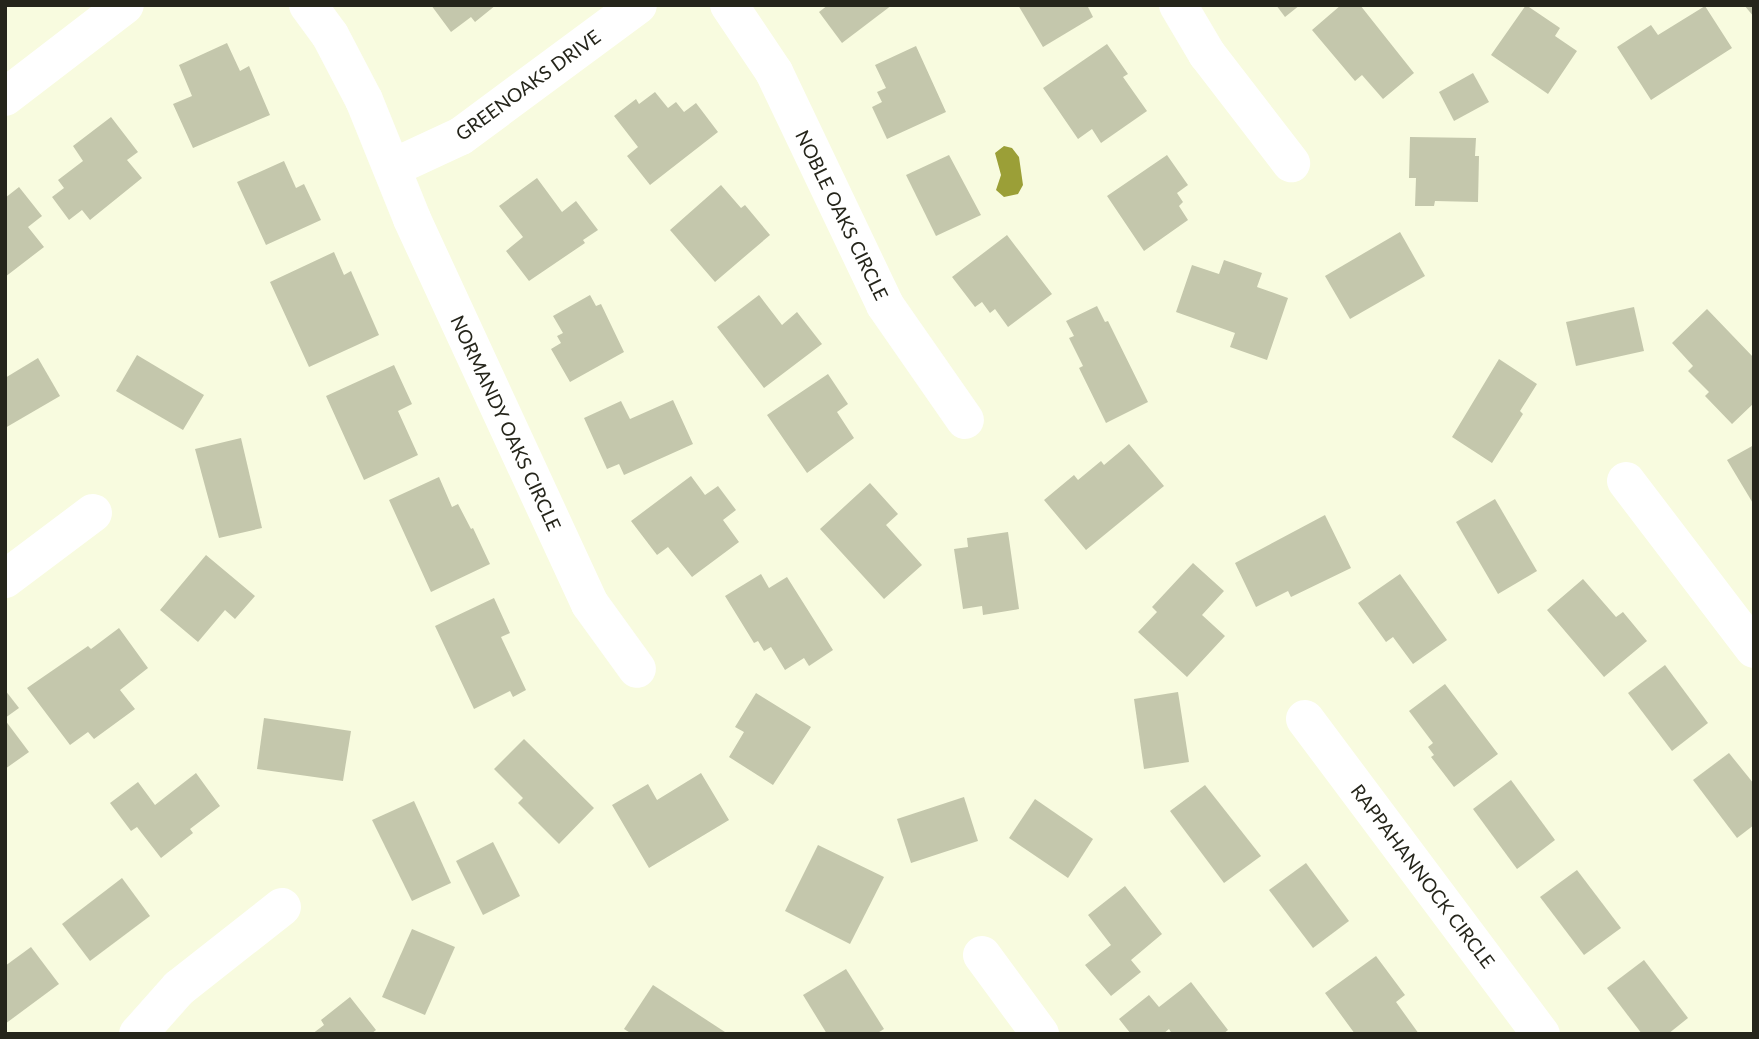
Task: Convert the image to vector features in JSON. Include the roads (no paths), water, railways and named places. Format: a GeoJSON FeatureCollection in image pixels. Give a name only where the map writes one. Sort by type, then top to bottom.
{"type":"FeatureCollection","features":[{"type":"Feature","properties":{"kind":"street"},"geometry":{"type":"LineString","coordinates":[[308,5],[330,35],[364,100],[392,168]]}},
{"type":"Feature","properties":{"kind":"street","name":"GREENOAKS DRIVE"},"geometry":{"type":"LineString","coordinates":[[392,168],[461,136],[638,5]]}},
{"type":"Feature","properties":{"kind":"street","name":"NOBLE OAKS CIRCLE"},"geometry":{"type":"LineString","coordinates":[[729,5],[774,72],[885,305],[965,420]]}},
{"type":"Feature","properties":{"kind":"street"},"geometry":{"type":"LineString","coordinates":[[1178,5],[1207,54],[1291,163]]}},
{"type":"Feature","properties":{"kind":"street"},"geometry":{"type":"LineString","coordinates":[[5,97],[101,12]]}},
{"type":"Feature","properties":{"kind":"street","name":"NORMANDY OAKS CIRCLE"},"geometry":{"type":"LineString","coordinates":[[392,168],[412,219],[590,604],[637,669]]}},
{"type":"Feature","properties":{"kind":"street"},"geometry":{"type":"LineString","coordinates":[[1626,481],[1754,649]]}},
{"type":"Feature","properties":{"kind":"street"},"geometry":{"type":"LineString","coordinates":[[5,579],[93,513]]}},
{"type":"Feature","properties":{"kind":"street","name":"RAPPAHANNOCK CIRCLE"},"geometry":{"type":"LineString","coordinates":[[1305,719],[1541,1034]]}},
{"type":"Feature","properties":{"kind":"street"},"geometry":{"type":"LineString","coordinates":[[138,1034],[179,988],[282,907]]}},
{"type":"Feature","properties":{"kind":"street"},"geometry":{"type":"LineString","coordinates":[[982,955],[1040,1034]]}}]}
